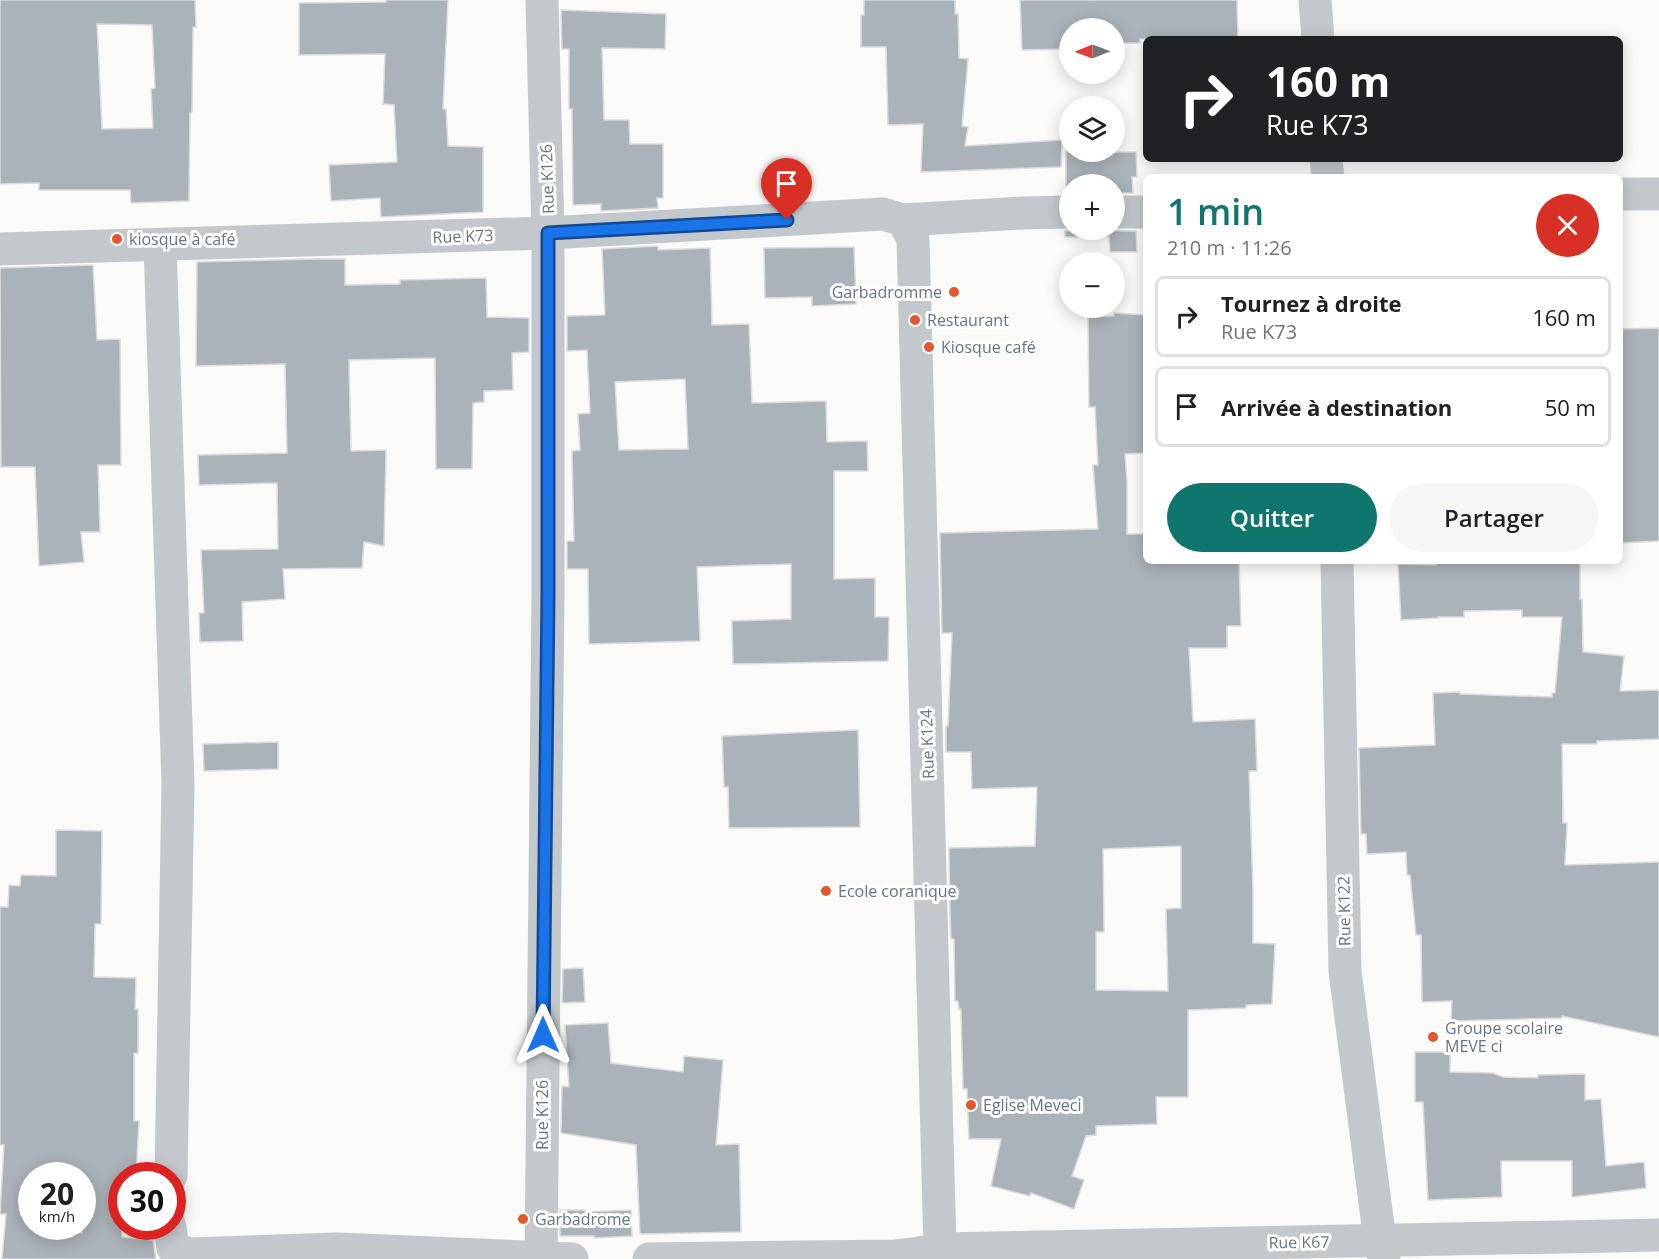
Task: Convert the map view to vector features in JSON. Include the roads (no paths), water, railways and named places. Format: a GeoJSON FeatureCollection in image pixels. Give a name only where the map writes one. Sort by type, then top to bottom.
{"type":"FeatureCollection","features":[{"type":"Feature","properties":{"kind":"street","name":"Rue K126"},"geometry":{"type":"LineString","coordinates":[[542,0],[548,233],[551,1258]]}},
{"type":"Feature","properties":{"kind":"street"},"geometry":{"type":"LineString","coordinates":[[1315,0],[1318,36]]}},
{"type":"Feature","properties":{"kind":"street"},"geometry":{"type":"LineString","coordinates":[[1623,194],[1659,194]]}},
{"type":"Feature","properties":{"kind":"street","name":"Rue K73"},"geometry":{"type":"LineString","coordinates":[[0,249],[548,233],[883,214],[908,229],[1022,213],[1059,212]]}},
{"type":"Feature","properties":{"kind":"street"},"geometry":{"type":"LineString","coordinates":[[1125,212],[1143,212]]}},
{"type":"Feature","properties":{"kind":"street","name":"Rue K124"},"geometry":{"type":"LineString","coordinates":[[908,229],[940,1249]]}},
{"type":"Feature","properties":{"kind":"street"},"geometry":{"type":"LineString","coordinates":[[159,244],[178,784],[171,1162]]}},
{"type":"Feature","properties":{"kind":"street","name":"Rue K122"},"geometry":{"type":"LineString","coordinates":[[1336,564],[1345,971],[1382,1250]]}},
{"type":"Feature","properties":{"kind":"street","name":"Rue K67"},"geometry":{"type":"LineString","coordinates":[[649,1259],[895,1257],[940,1249],[1382,1250],[1659,1235]]}},
{"type":"Feature","properties":{"kind":"street"},"geometry":{"type":"LineString","coordinates":[[171,1240],[172,1248],[189,1254],[337,1249],[551,1258]]}},
{"type":"Feature","properties":{"kind":"place","name":"kiosque à café"},"geometry":{"type":"Point","coordinates":[117,239]}},
{"type":"Feature","properties":{"kind":"place","name":"Garbadromme"},"geometry":{"type":"Point","coordinates":[954,292]}},
{"type":"Feature","properties":{"kind":"place","name":"Restaurant"},"geometry":{"type":"Point","coordinates":[915,320]}},
{"type":"Feature","properties":{"kind":"place","name":"Kiosque café"},"geometry":{"type":"Point","coordinates":[929,347]}},
{"type":"Feature","properties":{"kind":"place","name":"Ecole coranique"},"geometry":{"type":"Point","coordinates":[826,891]}},
{"type":"Feature","properties":{"kind":"place","name":"Groupe scolaire MEVE ci"},"geometry":{"type":"Point","coordinates":[1433,1037]}},
{"type":"Feature","properties":{"kind":"place","name":"Eglise Meveci"},"geometry":{"type":"Point","coordinates":[971,1105]}},
{"type":"Feature","properties":{"kind":"place","name":"Garbadrome"},"geometry":{"type":"Point","coordinates":[523,1219]}}]}
